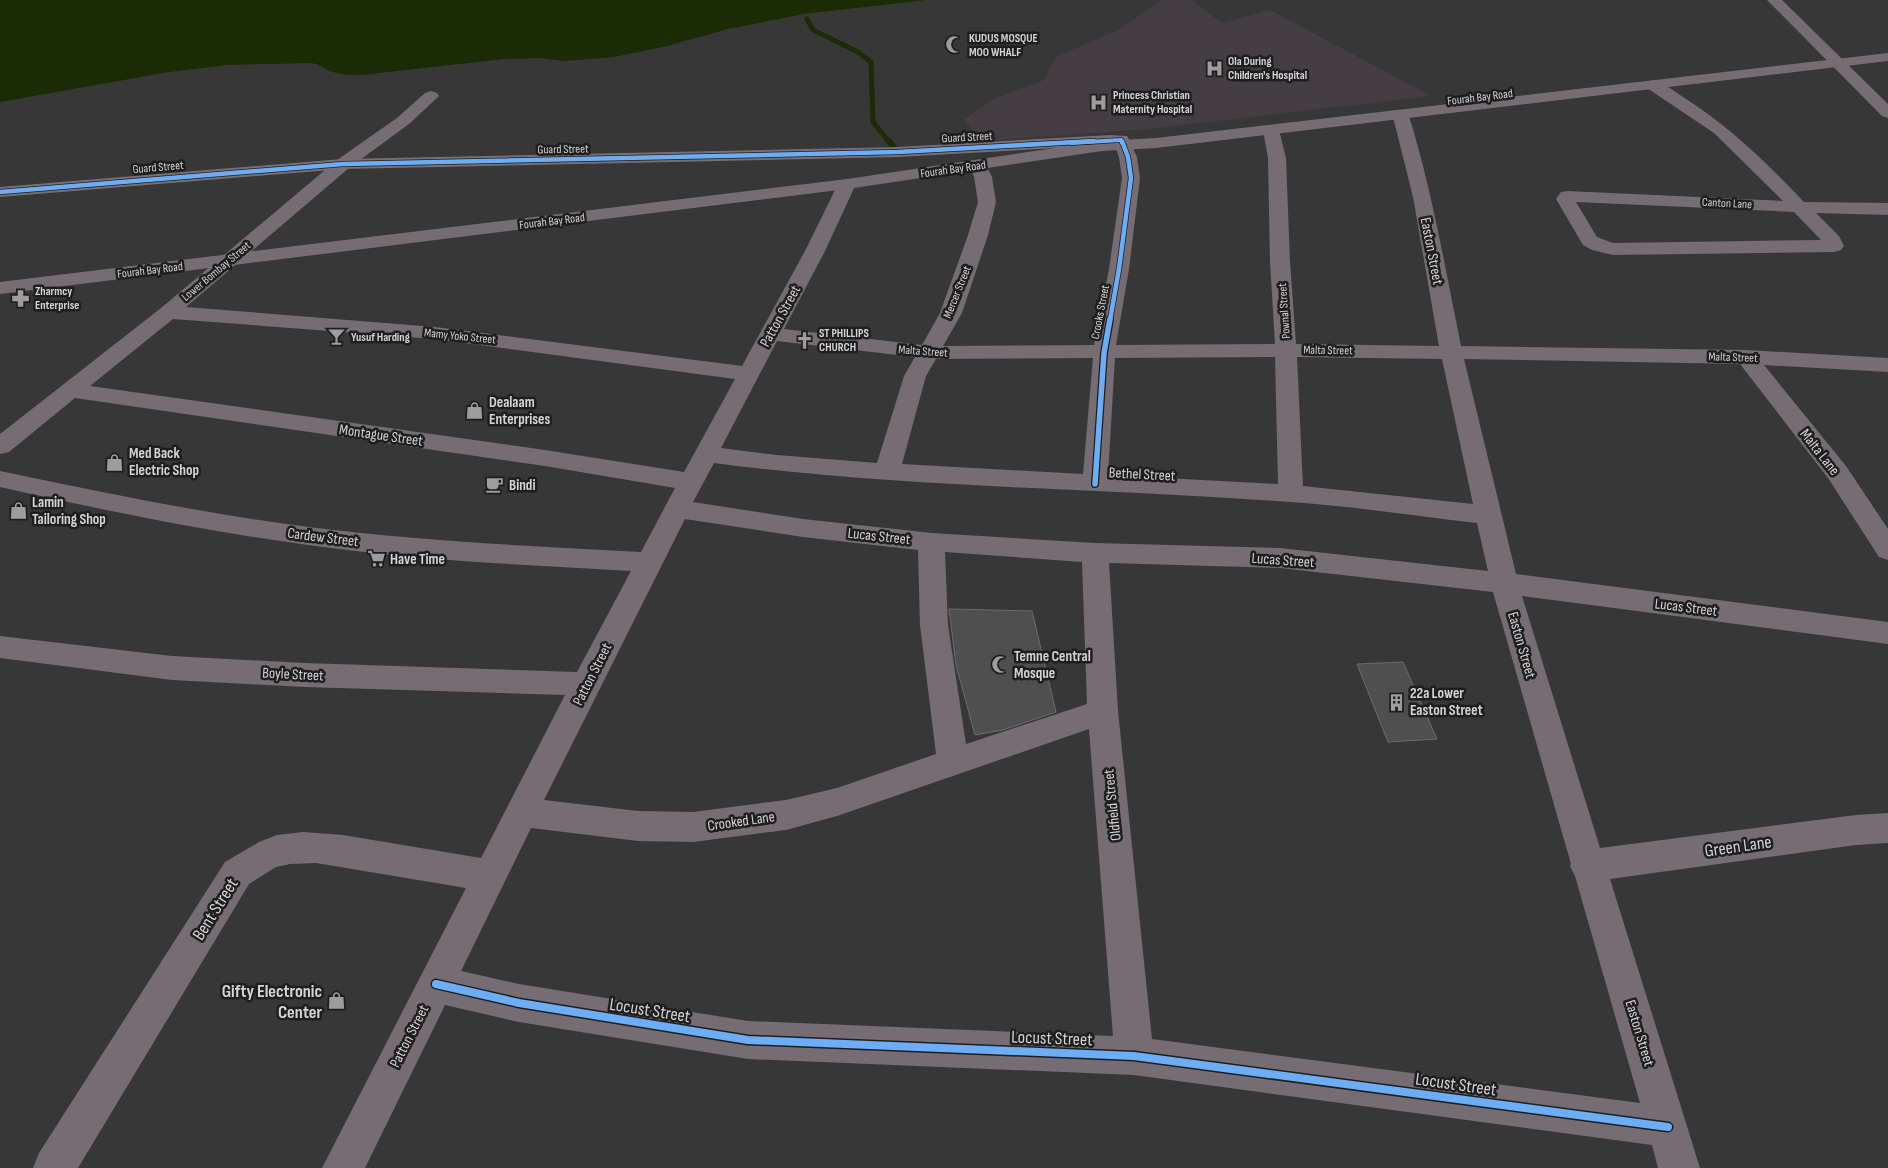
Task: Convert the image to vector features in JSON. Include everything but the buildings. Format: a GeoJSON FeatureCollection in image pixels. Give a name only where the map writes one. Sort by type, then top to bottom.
{"type":"FeatureCollection","features":[{"type":"Feature","properties":{"kind":"street"},"geometry":{"type":"LineString","coordinates":[[1774,0],[1888,113]]}},
{"type":"Feature","properties":{"kind":"street","name":"Fourah Bay Road"},"geometry":{"type":"LineString","coordinates":[[0,288],[847,184],[1122,143],[1758,68],[1888,57]]}},
{"type":"Feature","properties":{"kind":"street","name":"Fourah Bay Road"},"geometry":{"type":"LineString","coordinates":[[1122,143],[1271,130],[1600,87],[1653,85],[1758,68]]}},
{"type":"Feature","properties":{"kind":"street"},"geometry":{"type":"LineString","coordinates":[[1653,85],[1696,112],[1728,137],[1799,207]]}},
{"type":"Feature","properties":{"kind":"street","name":"Lower Bombay Street"},"geometry":{"type":"LineString","coordinates":[[0,446],[11,427],[71,390],[168,312],[343,164],[403,120],[431,96]]}},
{"type":"Feature","properties":{"kind":"street","name":"Easton Street"},"geometry":{"type":"LineString","coordinates":[[1400,114],[1422,197],[1451,352],[1504,583],[1588,866],[1620,964],[1679,1168]]}},
{"type":"Feature","properties":{"kind":"street","name":"Pownal Street"},"geometry":{"type":"LineString","coordinates":[[1271,130],[1277,158],[1291,493]]}},
{"type":"Feature","properties":{"kind":"street","name":"Guard Street"},"geometry":{"type":"LineString","coordinates":[[0,192],[343,164],[898,152],[1122,143]]}},
{"type":"Feature","properties":{"kind":"street","name":"Crooks Street"},"geometry":{"type":"LineString","coordinates":[[1095,484],[1104,353],[1119,270],[1131,178],[1128,157],[1122,143]]}},
{"type":"Feature","properties":{"kind":"street","name":"Mercer Street"},"geometry":{"type":"LineString","coordinates":[[887,472],[915,376],[951,313],[988,202],[983,177],[978,165]]}},
{"type":"Feature","properties":{"kind":"street","name":"Patton Street"},"geometry":{"type":"LineString","coordinates":[[343,1168],[586,684],[691,482],[750,374],[769,334],[815,251],[847,184]]}},
{"type":"Feature","properties":{"kind":"street","name":"Canton Lane"},"geometry":{"type":"LineString","coordinates":[[1799,207],[1832,240],[1834,246],[1613,249],[1599,246],[1590,241],[1564,199],[1567,196],[1799,207],[1888,209]]}},
{"type":"Feature","properties":{"kind":"street","name":"Mamy Yoko Street"},"geometry":{"type":"LineString","coordinates":[[168,312],[436,332],[750,374]]}},
{"type":"Feature","properties":{"kind":"street","name":"Malta Street"},"geometry":{"type":"LineString","coordinates":[[769,334],[928,352],[1104,353],[1286,350],[1451,352],[1746,357],[1888,365]]}},
{"type":"Feature","properties":{"kind":"street","name":"Malta Lane"},"geometry":{"type":"LineString","coordinates":[[1746,357],[1836,472],[1888,550]]}},
{"type":"Feature","properties":{"kind":"street","name":"Montague Street"},"geometry":{"type":"LineString","coordinates":[[71,390],[545,458],[691,482]]}},
{"type":"Feature","properties":{"kind":"street","name":"Bethel Street"},"geometry":{"type":"LineString","coordinates":[[706,454],[777,463],[887,472],[1291,493],[1487,515]]}},
{"type":"Feature","properties":{"kind":"street","name":"Cardew Street"},"geometry":{"type":"LineString","coordinates":[[0,479],[106,502],[307,536],[405,547],[650,562]]}},
{"type":"Feature","properties":{"kind":"street","name":"Lucas Street"},"geometry":{"type":"LineString","coordinates":[[677,509],[803,528],[932,542],[1095,553],[1280,558],[1504,583],[1615,599],[1888,632]]}},
{"type":"Feature","properties":{"kind":"street"},"geometry":{"type":"LineString","coordinates":[[932,542],[930,566],[932,602],[953,763]]}},
{"type":"Feature","properties":{"kind":"street","name":"Oldfield Street"},"geometry":{"type":"LineString","coordinates":[[1095,553],[1103,711],[1134,1056]]}},
{"type":"Feature","properties":{"kind":"street","name":"Boyle Street"},"geometry":{"type":"LineString","coordinates":[[0,647],[172,668],[305,676],[586,684]]}},
{"type":"Feature","properties":{"kind":"street","name":"Crooked Lane"},"geometry":{"type":"LineString","coordinates":[[521,812],[638,826],[693,827],[786,815],[828,804],[953,763],[1103,711]]}},
{"type":"Feature","properties":{"kind":"street","name":"Green Lane"},"geometry":{"type":"LineString","coordinates":[[1588,866],[1856,830],[1888,828]]}},
{"type":"Feature","properties":{"kind":"street","name":"Bent Street"},"geometry":{"type":"LineString","coordinates":[[54,1168],[237,873],[246,866],[262,856],[278,851],[293,848],[328,848],[491,876]]}},
{"type":"Feature","properties":{"kind":"street","name":"Locust Street"},"geometry":{"type":"LineString","coordinates":[[436,984],[528,1005],[748,1040],[1134,1056],[1668,1127]]}},
{"type":"Feature","properties":{"kind":"shaded area"},"geometry":{"type":"Polygon","coordinates":[[[0,0],[926,0],[804,14],[728,29],[667,46],[614,57],[564,61],[538,58],[504,59],[362,75],[338,73],[311,63],[227,65],[169,72],[0,102],[0,0]]]}},
{"type":"Feature","properties":{"kind":"shaded area","name":"Ola During Children's Hospital"},"geometry":{"type":"Polygon","coordinates":[[[1161,0],[1192,0],[1222,23],[1270,10],[1431,96],[1148,129],[981,141],[964,120],[992,100],[1044,80],[1057,56],[1119,30],[1161,0]]]}},
{"type":"Feature","properties":{"kind":"waterway"},"geometry":{"type":"LineString","coordinates":[[807,19],[813,30],[858,52],[871,62],[873,122],[890,143]]}},
{"type":"Feature","properties":{"kind":"waterway"},"geometry":{"type":"LineString","coordinates":[[889,141],[898,152]]}},
{"type":"Feature","properties":{"kind":"cycle path"},"geometry":{"type":"LineString","coordinates":[[0,192],[343,164],[898,152],[1121,140],[1128,157],[1131,178],[1119,269],[1104,353],[1095,484]]}},
{"type":"Feature","properties":{"kind":"cycle path"},"geometry":{"type":"LineString","coordinates":[[436,984],[519,1003],[748,1040],[1134,1056],[1668,1127]]}},
{"type":"Feature","properties":{"kind":"place","name":"KUDUS MOSQUE MOO WHALF"},"geometry":{"type":"Point","coordinates":[955,45]}},
{"type":"Feature","properties":{"kind":"place","name":"Ola During Children's Hospital"},"geometry":{"type":"Point","coordinates":[1214,68]}},
{"type":"Feature","properties":{"kind":"place","name":"Princess Christian Maternity Hospital"},"geometry":{"type":"Point","coordinates":[1099,102]}},
{"type":"Feature","properties":{"kind":"place","name":"Zharmcy Enterprise"},"geometry":{"type":"Point","coordinates":[21,298]}},
{"type":"Feature","properties":{"kind":"place","name":"Yusuf Harding"},"geometry":{"type":"Point","coordinates":[337,337]}},
{"type":"Feature","properties":{"kind":"place","name":"ST PHILLIPS CHURCH"},"geometry":{"type":"Point","coordinates":[805,340]}},
{"type":"Feature","properties":{"kind":"place","name":"Dealaam Enterprises"},"geometry":{"type":"Point","coordinates":[475,411]}},
{"type":"Feature","properties":{"kind":"place","name":"Med Back Electric Shop"},"geometry":{"type":"Point","coordinates":[115,462]}},
{"type":"Feature","properties":{"kind":"place","name":"Bindi"},"geometry":{"type":"Point","coordinates":[495,485]}},
{"type":"Feature","properties":{"kind":"place","name":"Lamin Tailoring Shop"},"geometry":{"type":"Point","coordinates":[18,511]}},
{"type":"Feature","properties":{"kind":"place","name":"Have Time"},"geometry":{"type":"Point","coordinates":[376,559]}},
{"type":"Feature","properties":{"kind":"place","name":"Temne Central Mosque"},"geometry":{"type":"Point","coordinates":[1000,665]}},
{"type":"Feature","properties":{"kind":"place","name":"22a Lower Easton Street"},"geometry":{"type":"Point","coordinates":[1396,702]}},
{"type":"Feature","properties":{"kind":"place","name":"Gifty Electronic Center"},"geometry":{"type":"Point","coordinates":[336,1001]}}]}
